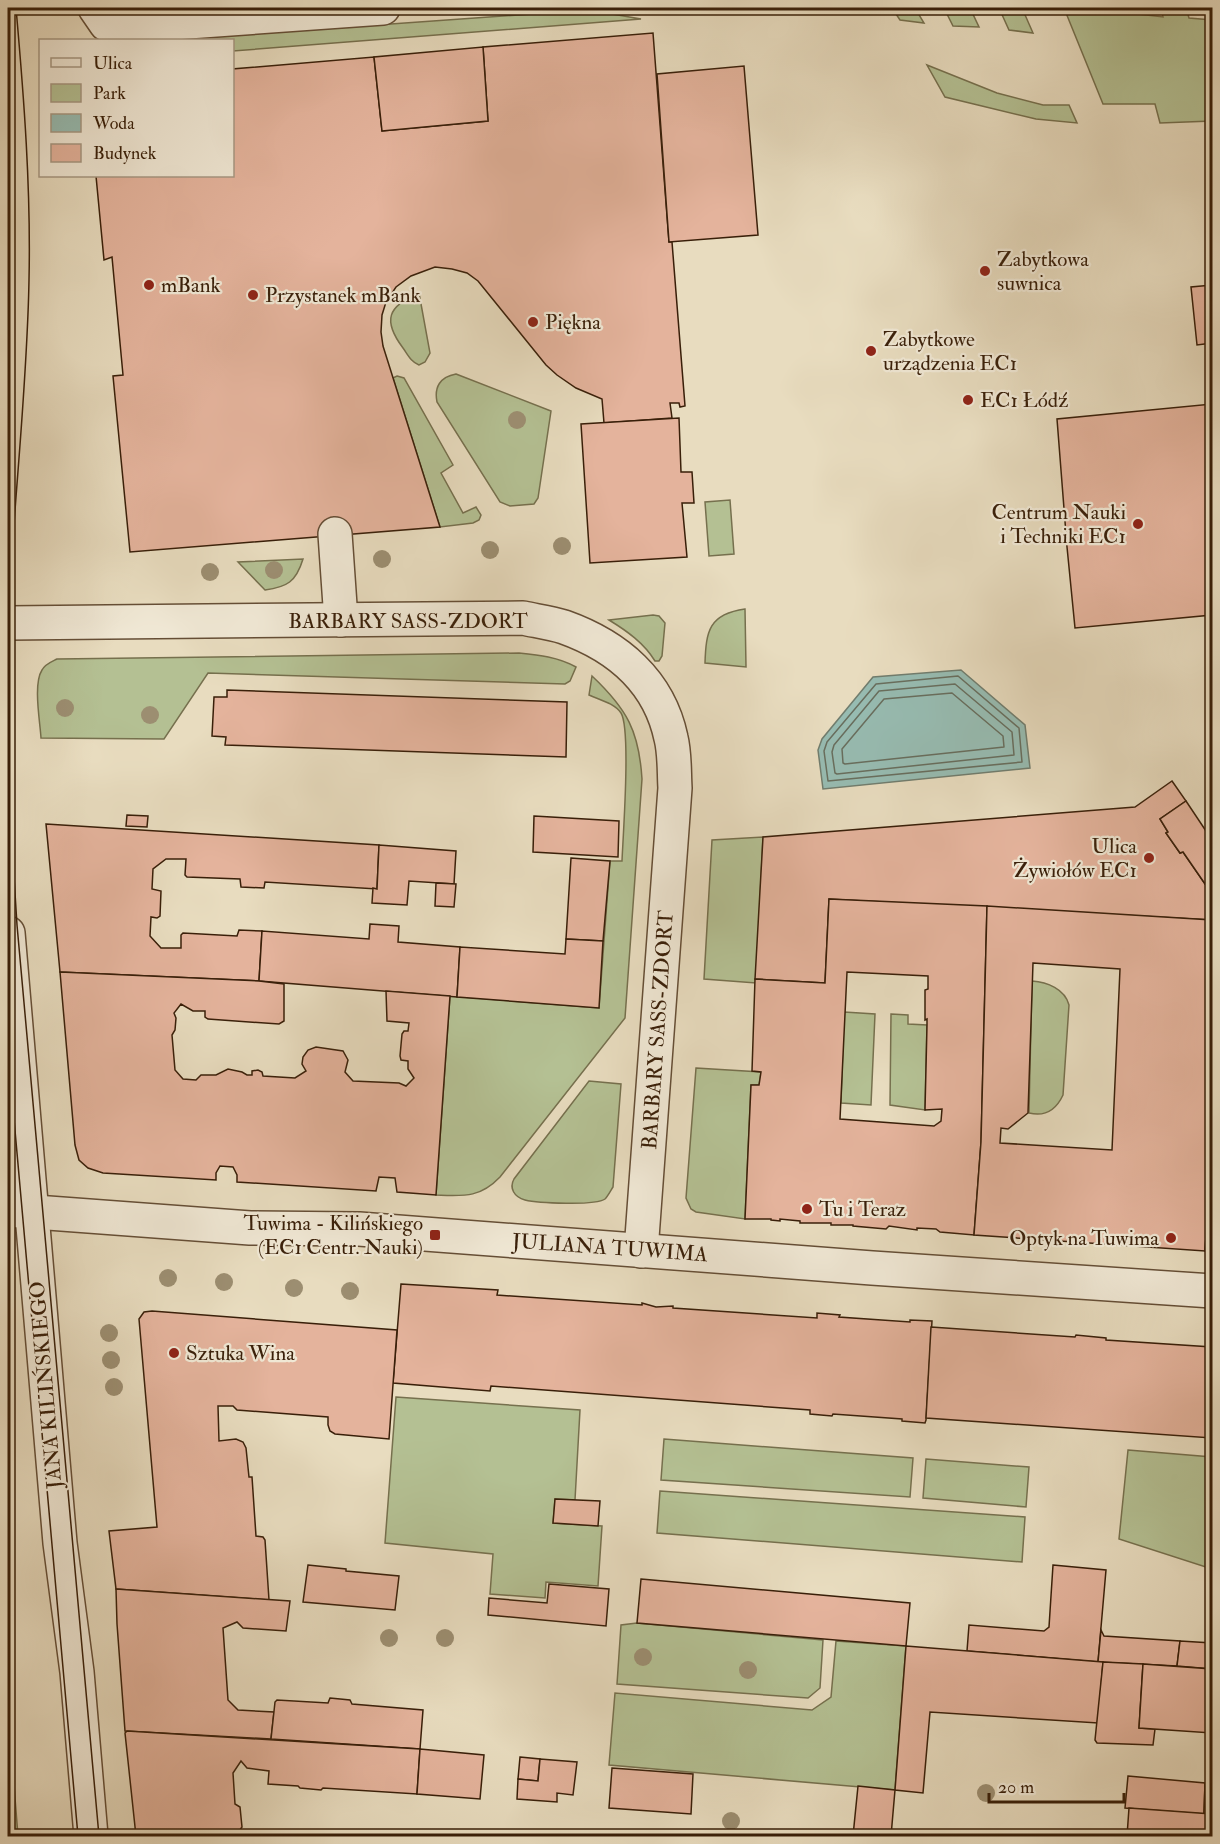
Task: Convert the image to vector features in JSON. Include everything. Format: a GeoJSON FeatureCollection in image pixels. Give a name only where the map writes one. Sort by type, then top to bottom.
{"type":"FeatureCollection","features":[{"type":"Feature","properties":{"kind":"street"},"geometry":{"type":"LineString","coordinates":[[95,8],[106,24],[118,27],[383,8]]}},
{"type":"Feature","properties":{"kind":"street"},"geometry":{"type":"LineString","coordinates":[[335,534],[341,620]]}},
{"type":"Feature","properties":{"kind":"street","name":"BARBARY SASS-ZDORT"},"geometry":{"type":"LineString","coordinates":[[8,623],[523,618],[563,627],[602,644],[634,668],[655,694],[665,715],[672,739],[675,789],[641,1251]]}},
{"type":"Feature","properties":{"kind":"street","name":"JANA KILIŃSKIEGO"},"geometry":{"type":"LineString","coordinates":[[8,933],[20,1211],[77,1672],[91,1836]]}},
{"type":"Feature","properties":{"kind":"street","name":"JULIANA TUWIMA"},"geometry":{"type":"LineString","coordinates":[[20,1211],[250,1228],[359,1229],[1212,1291]]}},
{"type":"Feature","properties":{"kind":"green space"},"geometry":{"type":"Polygon","coordinates":[[[892,8],[915,8],[924,23],[900,20],[892,8]]]}},
{"type":"Feature","properties":{"kind":"green space"},"geometry":{"type":"Polygon","coordinates":[[[944,8],[970,8],[979,27],[953,26],[944,8]]]}},
{"type":"Feature","properties":{"kind":"green space"},"geometry":{"type":"Polygon","coordinates":[[[999,8],[1022,8],[1033,33],[1009,30],[999,8]]]}},
{"type":"Feature","properties":{"kind":"green space"},"geometry":{"type":"Polygon","coordinates":[[[1064,8],[1086,8],[1112,12],[1111,8],[1136,8],[1138,14],[1163,17],[1161,8],[1186,8],[1189,18],[1212,20],[1212,121],[1160,123],[1155,104],[1103,104],[1064,8]]]}},
{"type":"Feature","properties":{"kind":"green space"},"geometry":{"type":"Polygon","coordinates":[[[589,10],[641,19],[234,51],[234,39],[180,39],[589,10]]]}},
{"type":"Feature","properties":{"kind":"green space"},"geometry":{"type":"Polygon","coordinates":[[[927,65],[997,93],[1043,105],[1069,105],[1077,123],[1036,119],[945,97],[927,65]]]}},
{"type":"Feature","properties":{"kind":"green space"},"geometry":{"type":"Polygon","coordinates":[[[419,293],[430,353],[425,362],[419,365],[410,358],[396,338],[391,322],[392,315],[400,303],[419,293]]]}},
{"type":"Feature","properties":{"kind":"green space"},"geometry":{"type":"Polygon","coordinates":[[[456,374],[551,411],[538,498],[534,504],[510,506],[500,502],[437,402],[436,392],[439,384],[450,375],[456,374]]]}},
{"type":"Feature","properties":{"kind":"green space"},"geometry":{"type":"Polygon","coordinates":[[[397,376],[404,378],[453,465],[441,473],[463,513],[476,507],[481,515],[479,520],[473,523],[440,527],[393,378],[397,376]]]}},
{"type":"Feature","properties":{"kind":"green space"},"geometry":{"type":"Polygon","coordinates":[[[730,500],[734,554],[709,556],[705,502],[730,500]]]}},
{"type":"Feature","properties":{"kind":"green space"},"geometry":{"type":"Polygon","coordinates":[[[303,559],[290,582],[265,590],[238,562],[303,559]]]}},
{"type":"Feature","properties":{"kind":"green space"},"geometry":{"type":"Polygon","coordinates":[[[745,609],[746,667],[705,663],[707,642],[712,626],[724,615],[745,609]]]}},
{"type":"Feature","properties":{"kind":"green space"},"geometry":{"type":"Polygon","coordinates":[[[659,616],[665,623],[662,656],[659,661],[655,661],[635,638],[609,620],[659,616]]]}},
{"type":"Feature","properties":{"kind":"green space"},"geometry":{"type":"Polygon","coordinates":[[[519,653],[555,659],[576,667],[570,681],[565,684],[208,673],[164,739],[41,738],[37,693],[39,676],[48,663],[57,659],[519,653]]]}},
{"type":"Feature","properties":{"kind":"green space"},"geometry":{"type":"Polygon","coordinates":[[[592,676],[614,699],[629,722],[638,747],[642,779],[625,1018],[493,1184],[471,1194],[436,1195],[450,996],[599,1008],[610,861],[622,861],[626,739],[621,713],[611,704],[589,695],[592,676]]]}},
{"type":"Feature","properties":{"kind":"green space"},"geometry":{"type":"Polygon","coordinates":[[[763,837],[756,983],[704,979],[712,840],[763,837]]]}},
{"type":"Feature","properties":{"kind":"green space"},"geometry":{"type":"Polygon","coordinates":[[[1032,981],[1055,987],[1064,995],[1069,1005],[1063,1095],[1057,1105],[1040,1114],[1029,1113],[1032,981]]]}},
{"type":"Feature","properties":{"kind":"green space"},"geometry":{"type":"Polygon","coordinates":[[[844,1012],[875,1014],[871,1105],[841,1103],[844,1012]]]}},
{"type":"Feature","properties":{"kind":"green space"},"geometry":{"type":"Polygon","coordinates":[[[891,1014],[908,1015],[908,1024],[927,1025],[925,1110],[890,1105],[891,1014]]]}},
{"type":"Feature","properties":{"kind":"green space"},"geometry":{"type":"Polygon","coordinates":[[[696,1068],[761,1072],[759,1085],[751,1085],[745,1219],[696,1212],[691,1209],[686,1198],[696,1068]]]}},
{"type":"Feature","properties":{"kind":"green space"},"geometry":{"type":"Polygon","coordinates":[[[589,1081],[621,1084],[613,1187],[605,1199],[590,1203],[553,1203],[518,1197],[512,1189],[514,1179],[589,1081]]]}},
{"type":"Feature","properties":{"kind":"green space"},"geometry":{"type":"Polygon","coordinates":[[[396,1397],[580,1410],[575,1500],[555,1499],[553,1523],[602,1526],[598,1586],[546,1582],[545,1598],[490,1594],[493,1554],[385,1543],[396,1397]]]}},
{"type":"Feature","properties":{"kind":"green space"},"geometry":{"type":"Polygon","coordinates":[[[664,1439],[913,1458],[910,1497],[661,1480],[664,1439]]]}},
{"type":"Feature","properties":{"kind":"green space"},"geometry":{"type":"Polygon","coordinates":[[[1128,1450],[1212,1457],[1212,1569],[1119,1539],[1128,1450]]]}},
{"type":"Feature","properties":{"kind":"green space"},"geometry":{"type":"Polygon","coordinates":[[[926,1459],[1029,1467],[1026,1507],[923,1498],[926,1459]]]}},
{"type":"Feature","properties":{"kind":"green space"},"geometry":{"type":"Polygon","coordinates":[[[660,1491],[1025,1517],[1022,1562],[657,1533],[660,1491]]]}},
{"type":"Feature","properties":{"kind":"green space"},"geometry":{"type":"Polygon","coordinates":[[[637,1623],[823,1640],[820,1688],[808,1698],[617,1684],[621,1625],[637,1623]]]}},
{"type":"Feature","properties":{"kind":"green space"},"geometry":{"type":"Polygon","coordinates":[[[836,1641],[906,1646],[895,1790],[609,1765],[615,1693],[812,1710],[831,1697],[836,1641]]]}},
{"type":"Feature","properties":{"kind":"green space"},"geometry":{"type":"Polygon","coordinates":[[[8,1709],[18,1836],[8,1836],[8,1709]]]}},
{"type":"Feature","properties":{"kind":"water"},"geometry":{"type":"Polygon","coordinates":[[[961,670],[1025,725],[1030,768],[823,789],[818,750],[822,739],[873,677],[961,670]]]}},
{"type":"Feature","properties":{"kind":"building","name":"Przystanek mBank"},"geometry":{"type":"Polygon","coordinates":[[[653,33],[669,242],[672,242],[685,406],[680,407],[679,403],[670,403],[672,418],[604,423],[602,399],[576,388],[546,365],[478,281],[467,273],[435,267],[411,276],[396,287],[386,302],[382,315],[381,332],[383,346],[440,527],[130,552],[113,376],[123,375],[112,257],[104,260],[96,177],[234,177],[234,69],[374,57],[382,131],[488,121],[483,47],[653,33]]]}},
{"type":"Feature","properties":{"kind":"building"},"geometry":{"type":"Polygon","coordinates":[[[483,47],[488,121],[382,131],[374,57],[483,47]]]}},
{"type":"Feature","properties":{"kind":"building"},"geometry":{"type":"Polygon","coordinates":[[[744,66],[758,235],[669,242],[657,74],[744,66]]]}},
{"type":"Feature","properties":{"kind":"building"},"geometry":{"type":"Polygon","coordinates":[[[1212,285],[1212,343],[1197,345],[1191,287],[1212,285]]]}},
{"type":"Feature","properties":{"kind":"building","name":"Centrum Nauki i Techniki EC1"},"geometry":{"type":"Polygon","coordinates":[[[1212,404],[1212,615],[1075,628],[1057,419],[1212,404]]]}},
{"type":"Feature","properties":{"kind":"building"},"geometry":{"type":"Polygon","coordinates":[[[679,418],[681,472],[692,472],[694,503],[682,503],[687,557],[590,563],[581,424],[679,418]]]}},
{"type":"Feature","properties":{"kind":"building"},"geometry":{"type":"Polygon","coordinates":[[[227,690],[567,702],[566,757],[225,745],[226,737],[212,736],[214,697],[227,697],[227,690]]]}},
{"type":"Feature","properties":{"kind":"building"},"geometry":{"type":"Polygon","coordinates":[[[1172,781],[1186,801],[1160,819],[1168,832],[1166,833],[1180,853],[1183,852],[1212,894],[1212,920],[829,899],[825,983],[755,979],[763,837],[1135,807],[1172,781]]]}},
{"type":"Feature","properties":{"kind":"building"},"geometry":{"type":"Polygon","coordinates":[[[1186,801],[1212,840],[1212,894],[1183,852],[1180,853],[1166,833],[1168,832],[1160,819],[1186,801]]]}},
{"type":"Feature","properties":{"kind":"building"},"geometry":{"type":"Polygon","coordinates":[[[127,815],[148,816],[147,827],[126,826],[127,815]]]}},
{"type":"Feature","properties":{"kind":"building"},"geometry":{"type":"Polygon","coordinates":[[[534,816],[619,821],[618,857],[533,852],[534,816]]]}},
{"type":"Feature","properties":{"kind":"building"},"geometry":{"type":"Polygon","coordinates":[[[46,824],[379,845],[377,889],[265,882],[264,888],[241,887],[240,879],[187,877],[185,875],[186,859],[166,859],[153,869],[152,889],[161,891],[160,916],[151,917],[150,936],[161,948],[181,948],[183,933],[237,936],[239,930],[262,931],[259,981],[60,972],[46,824]]]}},
{"type":"Feature","properties":{"kind":"building"},"geometry":{"type":"Polygon","coordinates":[[[1212,827],[1212,840],[1205,829],[1212,827]]]}},
{"type":"Feature","properties":{"kind":"building"},"geometry":{"type":"Polygon","coordinates":[[[379,845],[456,851],[454,884],[409,881],[407,905],[372,903],[373,888],[377,889],[379,845]]]}},
{"type":"Feature","properties":{"kind":"building"},"geometry":{"type":"Polygon","coordinates":[[[571,858],[610,861],[603,941],[566,939],[571,858]]]}},
{"type":"Feature","properties":{"kind":"building"},"geometry":{"type":"Polygon","coordinates":[[[436,883],[456,884],[454,907],[435,906],[436,883]]]}},
{"type":"Feature","properties":{"kind":"building"},"geometry":{"type":"Polygon","coordinates":[[[829,899],[987,906],[981,1142],[974,1235],[940,1232],[936,1229],[917,1228],[917,1230],[889,1226],[886,1229],[831,1225],[831,1223],[800,1223],[800,1221],[780,1219],[780,1221],[745,1219],[751,1085],[759,1085],[761,1072],[752,1071],[755,979],[825,983],[829,899]],[[847,972],[840,1119],[934,1126],[941,1121],[942,1109],[925,1110],[927,1019],[925,1020],[925,990],[928,989],[928,976],[847,972]]]}},
{"type":"Feature","properties":{"kind":"building"},"geometry":{"type":"Polygon","coordinates":[[[987,906],[1212,920],[1212,1140],[1205,1251],[974,1235],[981,1142],[987,906]],[[1033,963],[1028,1113],[1008,1129],[1001,1128],[1000,1143],[1112,1150],[1120,969],[1033,963]]]}},
{"type":"Feature","properties":{"kind":"building"},"geometry":{"type":"Polygon","coordinates":[[[370,924],[399,926],[398,942],[460,947],[457,997],[259,981],[262,931],[369,939],[370,924]]]}},
{"type":"Feature","properties":{"kind":"building"},"geometry":{"type":"Polygon","coordinates":[[[566,939],[603,941],[599,1008],[457,997],[460,947],[565,954],[566,939]]]}},
{"type":"Feature","properties":{"kind":"building"},"geometry":{"type":"Polygon","coordinates":[[[60,972],[284,984],[284,1021],[279,1024],[208,1019],[205,1017],[205,1011],[193,1011],[181,1004],[174,1013],[175,1030],[172,1035],[175,1070],[183,1079],[196,1080],[201,1075],[216,1075],[228,1069],[247,1075],[252,1075],[252,1071],[258,1070],[263,1076],[295,1078],[306,1071],[302,1064],[303,1057],[308,1050],[316,1047],[343,1051],[348,1060],[345,1072],[353,1081],[399,1083],[406,1086],[414,1078],[408,1069],[408,1061],[401,1060],[400,1056],[402,1034],[408,1031],[409,1023],[387,1021],[386,991],[450,996],[436,1195],[397,1192],[395,1178],[379,1177],[376,1191],[237,1182],[237,1175],[233,1167],[220,1166],[216,1173],[216,1180],[103,1173],[88,1168],[79,1160],[75,1145],[60,972]]]}},
{"type":"Feature","properties":{"kind":"building"},"geometry":{"type":"Polygon","coordinates":[[[1212,1158],[1212,1251],[1205,1251],[1212,1158]]]}},
{"type":"Feature","properties":{"kind":"building"},"geometry":{"type":"Polygon","coordinates":[[[401,1284],[498,1290],[497,1295],[642,1305],[642,1303],[656,1307],[673,1306],[673,1308],[817,1318],[817,1313],[840,1315],[839,1317],[910,1322],[910,1320],[932,1321],[926,1420],[925,1423],[902,1421],[902,1419],[833,1414],[832,1416],[810,1414],[810,1410],[491,1386],[490,1391],[393,1383],[401,1284]]]}},
{"type":"Feature","properties":{"kind":"building"},"geometry":{"type":"Polygon","coordinates":[[[144,1312],[397,1330],[389,1439],[335,1434],[330,1431],[328,1417],[237,1410],[233,1406],[218,1406],[219,1441],[236,1439],[243,1442],[246,1448],[249,1477],[252,1477],[256,1536],[263,1537],[265,1540],[269,1600],[116,1589],[109,1531],[157,1527],[139,1319],[144,1312]]]}},
{"type":"Feature","properties":{"kind":"building"},"geometry":{"type":"Polygon","coordinates":[[[931,1327],[1075,1337],[1076,1335],[1106,1338],[1106,1340],[1212,1347],[1212,1438],[926,1418],[931,1327]]]}},
{"type":"Feature","properties":{"kind":"building"},"geometry":{"type":"Polygon","coordinates":[[[555,1499],[600,1501],[598,1526],[553,1523],[555,1499]]]}},
{"type":"Feature","properties":{"kind":"building"},"geometry":{"type":"Polygon","coordinates":[[[308,1565],[399,1576],[395,1610],[303,1602],[308,1565]]]}},
{"type":"Feature","properties":{"kind":"building"},"geometry":{"type":"Polygon","coordinates":[[[1053,1565],[1106,1570],[1098,1662],[967,1651],[969,1625],[1044,1631],[1049,1627],[1053,1565]]]}},
{"type":"Feature","properties":{"kind":"building"},"geometry":{"type":"Polygon","coordinates":[[[641,1579],[910,1603],[906,1646],[637,1623],[641,1579]]]}},
{"type":"Feature","properties":{"kind":"building"},"geometry":{"type":"Polygon","coordinates":[[[549,1584],[609,1589],[606,1626],[488,1615],[489,1598],[547,1603],[549,1584]]]}},
{"type":"Feature","properties":{"kind":"building"},"geometry":{"type":"Polygon","coordinates":[[[116,1589],[290,1601],[286,1631],[243,1628],[237,1622],[223,1628],[228,1700],[238,1710],[274,1712],[271,1739],[125,1731],[116,1589]]]}},
{"type":"Feature","properties":{"kind":"building"},"geometry":{"type":"Polygon","coordinates":[[[1101,1630],[1104,1636],[1180,1641],[1177,1666],[1098,1662],[1101,1630]]]}},
{"type":"Feature","properties":{"kind":"building"},"geometry":{"type":"Polygon","coordinates":[[[1180,1641],[1212,1643],[1212,1669],[1177,1666],[1180,1641]]]}},
{"type":"Feature","properties":{"kind":"building"},"geometry":{"type":"Polygon","coordinates":[[[906,1646],[1103,1662],[1098,1723],[930,1712],[923,1793],[895,1790],[906,1646]]]}},
{"type":"Feature","properties":{"kind":"building"},"geometry":{"type":"Polygon","coordinates":[[[1103,1662],[1143,1664],[1139,1728],[1155,1729],[1153,1745],[1097,1743],[1095,1740],[1103,1662]]]}},
{"type":"Feature","properties":{"kind":"building"},"geometry":{"type":"Polygon","coordinates":[[[1143,1664],[1212,1669],[1212,1733],[1139,1728],[1143,1664]]]}},
{"type":"Feature","properties":{"kind":"building"},"geometry":{"type":"Polygon","coordinates":[[[330,1698],[350,1700],[352,1704],[423,1710],[420,1749],[271,1739],[277,1700],[328,1703],[330,1698]]]}},
{"type":"Feature","properties":{"kind":"building"},"geometry":{"type":"Polygon","coordinates":[[[127,1731],[420,1749],[417,1794],[323,1788],[321,1790],[268,1784],[269,1771],[247,1768],[241,1761],[233,1773],[235,1804],[240,1807],[242,1827],[239,1836],[136,1836],[125,1733],[127,1731]]]}},
{"type":"Feature","properties":{"kind":"building"},"geometry":{"type":"Polygon","coordinates":[[[420,1749],[484,1755],[480,1799],[417,1794],[420,1749]]]}},
{"type":"Feature","properties":{"kind":"building"},"geometry":{"type":"Polygon","coordinates":[[[520,1757],[540,1759],[538,1781],[518,1779],[520,1757]]]}},
{"type":"Feature","properties":{"kind":"building"},"geometry":{"type":"Polygon","coordinates":[[[540,1759],[577,1762],[573,1795],[557,1793],[557,1802],[517,1799],[518,1779],[538,1781],[540,1759]]]}},
{"type":"Feature","properties":{"kind":"building"},"geometry":{"type":"Polygon","coordinates":[[[612,1768],[693,1774],[691,1814],[609,1808],[612,1768]]]}},
{"type":"Feature","properties":{"kind":"building"},"geometry":{"type":"Polygon","coordinates":[[[1128,1776],[1205,1783],[1204,1814],[1125,1808],[1128,1776]]]}},
{"type":"Feature","properties":{"kind":"building"},"geometry":{"type":"Polygon","coordinates":[[[1212,1779],[1212,1814],[1204,1814],[1205,1783],[1212,1779]]]}},
{"type":"Feature","properties":{"kind":"building"},"geometry":{"type":"Polygon","coordinates":[[[858,1786],[895,1790],[891,1836],[853,1836],[858,1786]]]}},
{"type":"Feature","properties":{"kind":"building"},"geometry":{"type":"Polygon","coordinates":[[[1129,1808],[1212,1814],[1212,1836],[1127,1836],[1129,1808]]]}},
{"type":"Feature","properties":{"kind":"tram line"},"geometry":{"type":"LineString","coordinates":[[8,620],[26,365],[29,280],[26,144],[16,8]]}},
{"type":"Feature","properties":{"kind":"tram line"},"geometry":{"type":"LineString","coordinates":[[8,781],[17,925],[99,1836]]}},
{"type":"Feature","properties":{"kind":"tram line"},"geometry":{"type":"LineString","coordinates":[[8,1052],[78,1836]]}},
{"type":"Feature","properties":{"kind":"place","name":"Zabytkowa suwnica"},"geometry":{"type":"Point","coordinates":[985,271]}},
{"type":"Feature","properties":{"kind":"place","name":"mBank"},"geometry":{"type":"Point","coordinates":[149,285]}},
{"type":"Feature","properties":{"kind":"place","name":"Przystanek mBank"},"geometry":{"type":"Point","coordinates":[253,295]}},
{"type":"Feature","properties":{"kind":"place","name":"Piękna"},"geometry":{"type":"Point","coordinates":[533,322]}},
{"type":"Feature","properties":{"kind":"place","name":"Zabytkowe urządzenia EC1"},"geometry":{"type":"Point","coordinates":[871,351]}},
{"type":"Feature","properties":{"kind":"place","name":"EC1 Łódź"},"geometry":{"type":"Point","coordinates":[968,400]}},
{"type":"Feature","properties":{"kind":"place","name":"Centrum Nauki i Techniki EC1"},"geometry":{"type":"Point","coordinates":[1138,524]}},
{"type":"Feature","properties":{"kind":"place","name":"Ulica Żywiołów EC1"},"geometry":{"type":"Point","coordinates":[1149,858]}},
{"type":"Feature","properties":{"kind":"place","name":"Tu i Teraz"},"geometry":{"type":"Point","coordinates":[807,1209]}},
{"type":"Feature","properties":{"kind":"place","name":"Tuwima - Kilińskiego (EC1 Centr. Nauki)"},"geometry":{"type":"Point","coordinates":[435,1235]}},
{"type":"Feature","properties":{"kind":"place","name":"Optyk na Tuwima"},"geometry":{"type":"Point","coordinates":[1171,1238]}},
{"type":"Feature","properties":{"kind":"place","name":"Sztuka Wina"},"geometry":{"type":"Point","coordinates":[174,1353]}}]}
